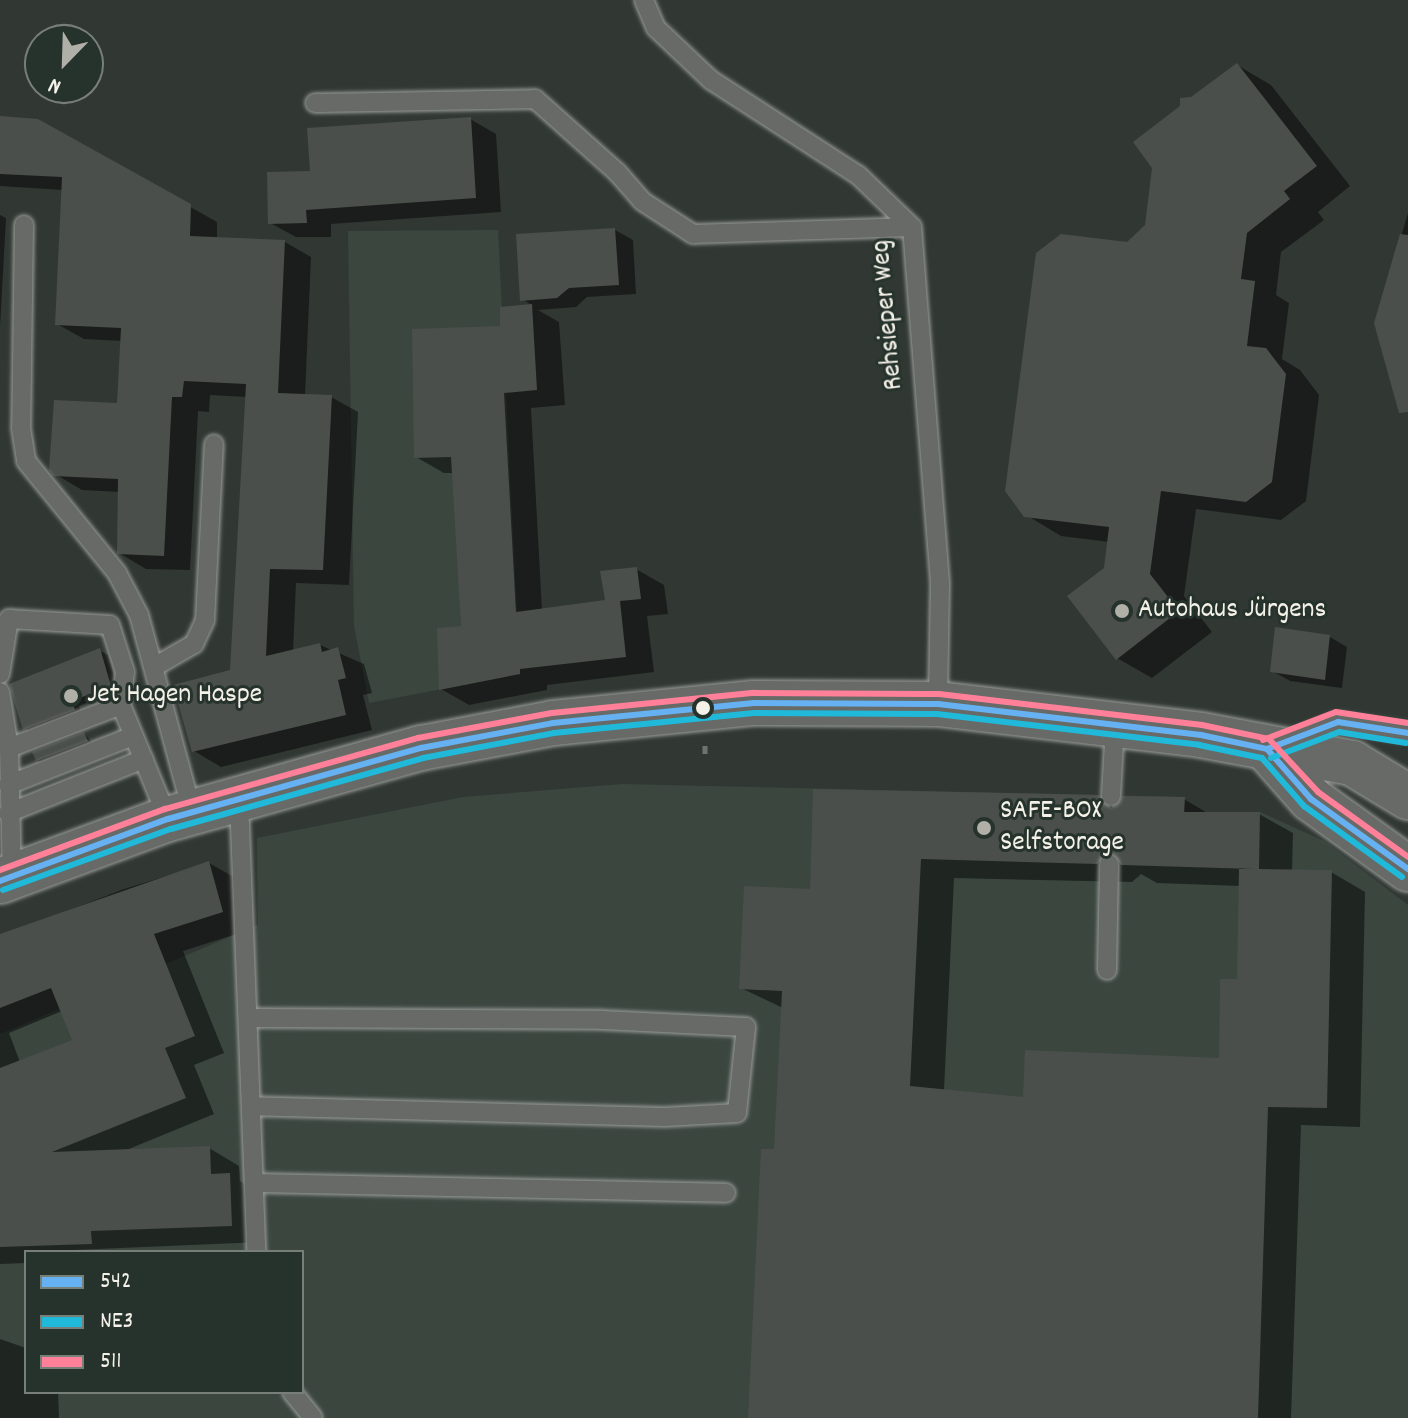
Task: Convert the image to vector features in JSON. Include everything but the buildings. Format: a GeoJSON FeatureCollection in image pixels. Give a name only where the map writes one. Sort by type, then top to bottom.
{"type":"FeatureCollection","features":[{"type":"Feature","properties":{"kind":"main road"},"geometry":{"type":"LineString","coordinates":[[6,878],[180,815],[421,748],[553,723],[754,703],[938,704],[1115,724],[1352,763],[1408,797]]}},
{"type":"Feature","properties":{"kind":"main road"},"geometry":{"type":"LineString","coordinates":[[1267,749],[1311,799],[1408,869]]}},
{"type":"Feature","properties":{"kind":"lane","name":"Rehsieper Weg"},"geometry":{"type":"LineString","coordinates":[[644,0],[656,28],[711,80],[858,175],[912,227],[940,584],[938,704]]}},
{"type":"Feature","properties":{"kind":"lane"},"geometry":{"type":"LineString","coordinates":[[315,103],[535,99],[617,172],[642,201],[665,221],[693,234],[912,227]]}},
{"type":"Feature","properties":{"kind":"lane"},"geometry":{"type":"LineString","coordinates":[[24,225],[21,428],[26,461],[117,573],[139,615],[154,667],[180,815]]}},
{"type":"Feature","properties":{"kind":"lane"},"geometry":{"type":"LineString","coordinates":[[154,667],[194,644],[205,620],[214,444]]}},
{"type":"Feature","properties":{"kind":"lane"},"geometry":{"type":"LineString","coordinates":[[0,674],[9,619],[110,625],[125,672],[121,705],[144,759],[180,815]]}},
{"type":"Feature","properties":{"kind":"lane"},"geometry":{"type":"LineString","coordinates":[[0,692],[9,748],[6,878]]}},
{"type":"Feature","properties":{"kind":"lane"},"geometry":{"type":"LineString","coordinates":[[9,748],[121,705]]}},
{"type":"Feature","properties":{"kind":"lane"},"geometry":{"type":"LineString","coordinates":[[1267,749],[1338,722],[1408,733]]}},
{"type":"Feature","properties":{"kind":"lane"},"geometry":{"type":"LineString","coordinates":[[1111,796],[1115,724]]}},
{"type":"Feature","properties":{"kind":"lane"},"geometry":{"type":"LineString","coordinates":[[8,785],[133,736]]}},
{"type":"Feature","properties":{"kind":"lane"},"geometry":{"type":"LineString","coordinates":[[8,813],[144,759]]}},
{"type":"Feature","properties":{"kind":"lane"},"geometry":{"type":"LineString","coordinates":[[239,797],[256,1250]]}},
{"type":"Feature","properties":{"kind":"lane"},"geometry":{"type":"LineString","coordinates":[[1107,970],[1109,864]]}},
{"type":"Feature","properties":{"kind":"lane"},"geometry":{"type":"LineString","coordinates":[[249,1018],[602,1020],[746,1027],[737,1113],[665,1117],[252,1106]]}},
{"type":"Feature","properties":{"kind":"lane"},"geometry":{"type":"LineString","coordinates":[[254,1183],[726,1193]]}},
{"type":"Feature","properties":{"kind":"lane"},"geometry":{"type":"LineString","coordinates":[[294,1394],[313,1418]]}},
{"type":"Feature","properties":{"kind":"shaded area"},"geometry":{"type":"Polygon","coordinates":[[[498,230],[520,674],[369,703],[354,626],[348,231],[498,230]]]}},
{"type":"Feature","properties":{"kind":"shaded area"},"geometry":{"type":"Polygon","coordinates":[[[622,784],[1185,797],[1185,812],[1260,812],[1324,841],[1408,905],[1408,1418],[0,1418],[0,1034],[258,925],[257,838],[463,797],[622,784]]]}},
{"type":"Feature","properties":{"kind":"transit line","name":"511"},"geometry":{"type":"LineString","coordinates":[[0,870],[165,809],[418,738],[552,713],[754,693],[939,694],[1202,725],[1269,739],[1318,792],[1408,857]]}},
{"type":"Feature","properties":{"kind":"transit line","name":"542"},"geometry":{"type":"LineString","coordinates":[[0,881],[168,819],[421,748],[553,723],[754,703],[938,704],[1201,735],[1267,749],[1311,799],[1408,869]]}},
{"type":"Feature","properties":{"kind":"transit line","name":"511"},"geometry":{"type":"LineString","coordinates":[[1263,740],[1336,712],[1408,723]]}},
{"type":"Feature","properties":{"kind":"transit line","name":"NE3"},"geometry":{"type":"LineString","coordinates":[[3,890],[171,829],[423,758],[554,733],[754,713],[937,714],[1199,745],[1262,758],[1304,806],[1402,877]]}},
{"type":"Feature","properties":{"kind":"transit line","name":"542"},"geometry":{"type":"LineString","coordinates":[[1267,749],[1338,722],[1408,733]]}},
{"type":"Feature","properties":{"kind":"transit line","name":"NE3"},"geometry":{"type":"LineString","coordinates":[[1271,758],[1339,732],[1406,743]]}},
{"type":"Feature","properties":{"kind":"place","name":"Autohaus Jürgens"},"geometry":{"type":"Point","coordinates":[1122,611]}},
{"type":"Feature","properties":{"kind":"place","name":"Jet Hagen Haspe"},"geometry":{"type":"Point","coordinates":[71,696]}},
{"type":"Feature","properties":{"kind":"place","name":"SAFE-BOX Selfstorage"},"geometry":{"type":"Point","coordinates":[984,828]}}]}
